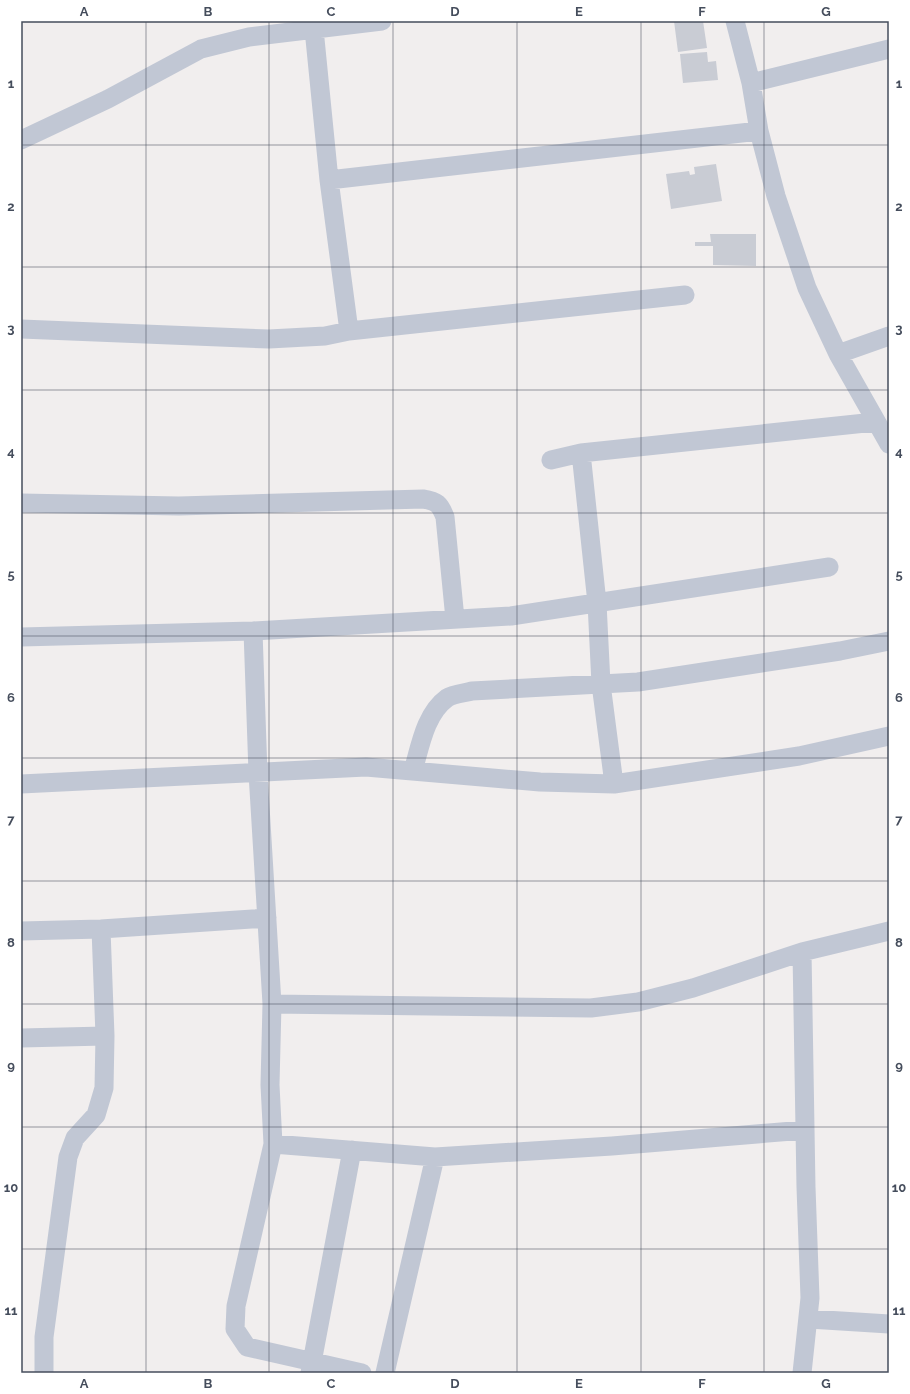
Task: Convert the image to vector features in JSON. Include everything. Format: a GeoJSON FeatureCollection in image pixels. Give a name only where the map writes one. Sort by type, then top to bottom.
{"type":"FeatureCollection","features":[{"type":"Feature","properties":{"kind":"street"},"geometry":{"type":"LineString","coordinates":[[21,140],[108,99],[201,49],[249,37],[382,21]]}},
{"type":"Feature","properties":{"kind":"street"},"geometry":{"type":"LineString","coordinates":[[736,21],[752,83],[758,131],[776,196],[807,288],[838,354],[875,422],[889,444]]}},
{"type":"Feature","properties":{"kind":"street"},"geometry":{"type":"LineString","coordinates":[[314,29],[329,180],[349,331]]}},
{"type":"Feature","properties":{"kind":"street"},"geometry":{"type":"LineString","coordinates":[[752,83],[889,49]]}},
{"type":"Feature","properties":{"kind":"street"},"geometry":{"type":"LineString","coordinates":[[329,180],[758,131]]}},
{"type":"Feature","properties":{"kind":"street"},"geometry":{"type":"LineString","coordinates":[[21,329],[269,339],[324,336],[349,331],[685,295]]}},
{"type":"Feature","properties":{"kind":"street"},"geometry":{"type":"LineString","coordinates":[[838,354],[889,336]]}},
{"type":"Feature","properties":{"kind":"street"},"geometry":{"type":"LineString","coordinates":[[551,460],[580,453],[875,422]]}},
{"type":"Feature","properties":{"kind":"street"},"geometry":{"type":"LineString","coordinates":[[580,453],[598,603],[601,684],[614,784]]}},
{"type":"Feature","properties":{"kind":"street"},"geometry":{"type":"LineString","coordinates":[[21,503],[179,506],[423,499],[435,501],[441,505],[445,517],[455,619]]}},
{"type":"Feature","properties":{"kind":"street"},"geometry":{"type":"LineString","coordinates":[[21,637],[253,631],[511,616],[829,566]]}},
{"type":"Feature","properties":{"kind":"street"},"geometry":{"type":"LineString","coordinates":[[253,631],[258,773],[272,1004],[270,1085],[272,1144],[236,1306],[235,1329],[248,1347],[311,1367],[362,1373]]}},
{"type":"Feature","properties":{"kind":"street"},"geometry":{"type":"LineString","coordinates":[[413,771],[423,734],[436,710],[448,697],[472,691],[638,682],[832,652],[889,641]]}},
{"type":"Feature","properties":{"kind":"street"},"geometry":{"type":"LineString","coordinates":[[21,784],[366,767],[540,782],[614,784],[798,756],[889,736]]}},
{"type":"Feature","properties":{"kind":"street"},"geometry":{"type":"LineString","coordinates":[[21,932],[101,929],[267,918]]}},
{"type":"Feature","properties":{"kind":"street"},"geometry":{"type":"LineString","coordinates":[[44,1373],[44,1337],[68,1157],[75,1138],[96,1115],[104,1088],[105,1036],[101,929]]}},
{"type":"Feature","properties":{"kind":"street"},"geometry":{"type":"LineString","coordinates":[[272,1004],[591,1008],[638,1002],[693,988],[802,952],[889,931]]}},
{"type":"Feature","properties":{"kind":"street"},"geometry":{"type":"LineString","coordinates":[[802,952],[805,1130],[810,1290],[802,1373]]}},
{"type":"Feature","properties":{"kind":"street"},"geometry":{"type":"LineString","coordinates":[[21,1038],[105,1036]]}},
{"type":"Feature","properties":{"kind":"street"},"geometry":{"type":"LineString","coordinates":[[272,1144],[435,1157],[612,1146],[805,1130]]}},
{"type":"Feature","properties":{"kind":"street"},"geometry":{"type":"LineString","coordinates":[[311,1367],[352,1150]]}},
{"type":"Feature","properties":{"kind":"street"},"geometry":{"type":"LineString","coordinates":[[385,1373],[435,1157]]}},
{"type":"Feature","properties":{"kind":"street"},"geometry":{"type":"LineString","coordinates":[[808,1319],[889,1324]]}},
{"type":"Feature","properties":{"kind":"building"},"geometry":{"type":"Polygon","coordinates":[[[674,21],[703,21],[707,48],[678,52],[674,21]]]}},
{"type":"Feature","properties":{"kind":"building"},"geometry":{"type":"Polygon","coordinates":[[[707,52],[708,62],[716,61],[718,80],[683,83],[680,54],[707,52]]]}},
{"type":"Feature","properties":{"kind":"building"},"geometry":{"type":"Polygon","coordinates":[[[716,164],[722,201],[671,209],[666,174],[689,171],[690,175],[695,174],[694,167],[716,164]]]}},
{"type":"Feature","properties":{"kind":"building"},"geometry":{"type":"Polygon","coordinates":[[[710,234],[756,234],[756,266],[713,265],[713,246],[695,246],[695,242],[711,242],[710,234]]]}}]}
